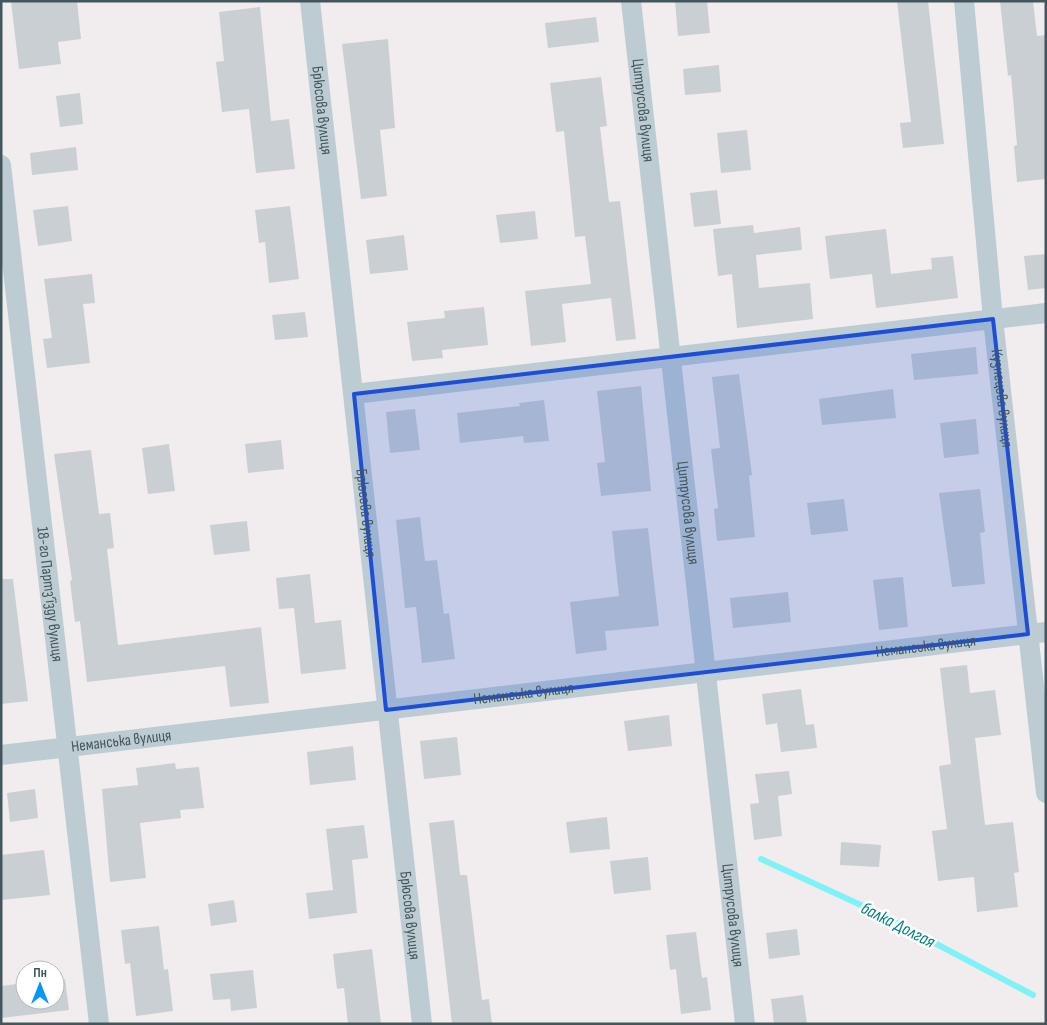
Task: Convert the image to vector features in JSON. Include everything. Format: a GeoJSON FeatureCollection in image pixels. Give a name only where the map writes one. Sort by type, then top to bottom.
{"type":"FeatureCollection","features":[{"type":"Feature","properties":{"kind":"street","name":"Брюсова вулиця"},"geometry":{"type":"LineString","coordinates":[[310,1],[354,394],[386,710],[422,1024]]}},
{"type":"Feature","properties":{"kind":"street","name":"Цитрусова вулиця"},"geometry":{"type":"LineString","coordinates":[[631,1],[745,1024]]}},
{"type":"Feature","properties":{"kind":"street","name":"Кузнецова вулиця"},"geometry":{"type":"LineString","coordinates":[[964,1],[993,319],[1037,633],[1046,793]]}},
{"type":"Feature","properties":{"kind":"street","name":"18-го Партз’їзду вулиця"},"geometry":{"type":"LineString","coordinates":[[1,165],[99,1024]]}},
{"type":"Feature","properties":{"kind":"street"},"geometry":{"type":"LineString","coordinates":[[354,394],[1046,313]]}},
{"type":"Feature","properties":{"kind":"street","name":"Неманська вулиця"},"geometry":{"type":"LineString","coordinates":[[1,755],[1037,633]]}},
{"type":"Feature","properties":{"kind":"highlighted area"},"geometry":{"type":"Polygon","coordinates":[[[993,319],[1028,634],[386,710],[354,394],[993,319]]]}},
{"type":"Feature","properties":{"kind":"building"},"geometry":{"type":"Polygon","coordinates":[[[11,1],[77,1],[81,39],[58,42],[61,64],[19,69],[11,1]]]}},
{"type":"Feature","properties":{"kind":"building"},"geometry":{"type":"Polygon","coordinates":[[[675,1],[707,1],[710,33],[678,36],[675,1]]]}},
{"type":"Feature","properties":{"kind":"building"},"geometry":{"type":"Polygon","coordinates":[[[897,1],[928,1],[944,144],[903,148],[900,123],[911,122],[897,1]]]}},
{"type":"Feature","properties":{"kind":"building"},"geometry":{"type":"Polygon","coordinates":[[[1000,1],[1033,1],[1037,36],[1046,35],[1046,179],[1017,182],[1014,146],[1017,145],[1011,75],[1008,76],[1000,1]]]}},
{"type":"Feature","properties":{"kind":"building"},"geometry":{"type":"Polygon","coordinates":[[[260,7],[271,121],[289,119],[295,169],[256,173],[249,109],[222,112],[216,62],[224,61],[219,12],[260,7]]]}},
{"type":"Feature","properties":{"kind":"building"},"geometry":{"type":"Polygon","coordinates":[[[596,17],[599,42],[548,48],[545,23],[596,17]]]}},
{"type":"Feature","properties":{"kind":"building"},"geometry":{"type":"Polygon","coordinates":[[[388,39],[395,128],[380,130],[387,196],[361,199],[342,44],[388,39]]]}},
{"type":"Feature","properties":{"kind":"building"},"geometry":{"type":"Polygon","coordinates":[[[719,65],[721,92],[685,95],[683,69],[719,65]]]}},
{"type":"Feature","properties":{"kind":"building"},"geometry":{"type":"Polygon","coordinates":[[[601,77],[607,126],[600,127],[609,202],[620,201],[636,339],[616,341],[611,298],[562,304],[566,342],[531,346],[525,291],[591,284],[585,236],[575,237],[564,131],[556,132],[550,83],[601,77]]]}},
{"type":"Feature","properties":{"kind":"building"},"geometry":{"type":"Polygon","coordinates":[[[80,93],[83,124],[60,127],[56,96],[80,93]]]}},
{"type":"Feature","properties":{"kind":"building"},"geometry":{"type":"Polygon","coordinates":[[[747,130],[751,170],[721,173],[717,133],[747,130]]]}},
{"type":"Feature","properties":{"kind":"building"},"geometry":{"type":"Polygon","coordinates":[[[76,147],[78,170],[32,175],[30,153],[76,147]]]}},
{"type":"Feature","properties":{"kind":"building"},"geometry":{"type":"Polygon","coordinates":[[[717,190],[721,224],[694,227],[690,193],[717,190]]]}},
{"type":"Feature","properties":{"kind":"building"},"geometry":{"type":"Polygon","coordinates":[[[68,206],[72,241],[38,246],[33,210],[68,206]]]}},
{"type":"Feature","properties":{"kind":"building"},"geometry":{"type":"Polygon","coordinates":[[[290,206],[299,279],[269,283],[265,242],[259,243],[255,210],[290,206]]]}},
{"type":"Feature","properties":{"kind":"building"},"geometry":{"type":"Polygon","coordinates":[[[535,211],[538,239],[500,243],[496,215],[535,211]]]}},
{"type":"Feature","properties":{"kind":"building"},"geometry":{"type":"Polygon","coordinates":[[[753,225],[754,233],[800,227],[802,250],[756,255],[759,288],[810,283],[813,319],[737,328],[732,274],[718,276],[713,229],[753,225]]]}},
{"type":"Feature","properties":{"kind":"building"},"geometry":{"type":"Polygon","coordinates":[[[886,229],[891,274],[932,269],[931,258],[953,256],[958,298],[876,308],[872,274],[830,279],[825,236],[886,229]]]}},
{"type":"Feature","properties":{"kind":"building"},"geometry":{"type":"Polygon","coordinates":[[[404,235],[408,270],[370,274],[366,240],[404,235]]]}},
{"type":"Feature","properties":{"kind":"building"},"geometry":{"type":"Polygon","coordinates":[[[1046,254],[1046,288],[1028,290],[1024,256],[1046,254]]]}},
{"type":"Feature","properties":{"kind":"building"},"geometry":{"type":"Polygon","coordinates":[[[92,274],[95,303],[83,304],[90,363],[47,368],[43,339],[52,338],[44,279],[92,274]]]}},
{"type":"Feature","properties":{"kind":"building"},"geometry":{"type":"Polygon","coordinates":[[[484,307],[488,345],[442,350],[443,358],[412,361],[407,322],[445,318],[444,311],[484,307]]]}},
{"type":"Feature","properties":{"kind":"building"},"geometry":{"type":"Polygon","coordinates":[[[305,312],[308,337],[275,340],[272,315],[305,312]]]}},
{"type":"Feature","properties":{"kind":"building"},"geometry":{"type":"Polygon","coordinates":[[[976,347],[978,374],[914,380],[911,354],[976,347]]]}},
{"type":"Feature","properties":{"kind":"building"},"geometry":{"type":"Polygon","coordinates":[[[739,374],[752,475],[749,476],[755,537],[717,541],[714,509],[718,508],[711,449],[720,448],[712,377],[739,374]]]}},
{"type":"Feature","properties":{"kind":"building"},"geometry":{"type":"Polygon","coordinates":[[[641,386],[651,491],[601,496],[597,463],[605,462],[597,391],[641,386]]]}},
{"type":"Feature","properties":{"kind":"building"},"geometry":{"type":"Polygon","coordinates":[[[893,389],[896,418],[822,425],[819,399],[893,389]]]}},
{"type":"Feature","properties":{"kind":"building"},"geometry":{"type":"Polygon","coordinates":[[[544,400],[549,441],[524,443],[523,436],[460,443],[457,413],[520,406],[519,403],[544,400]]]}},
{"type":"Feature","properties":{"kind":"building"},"geometry":{"type":"Polygon","coordinates":[[[415,409],[420,450],[390,453],[386,412],[415,409]]]}},
{"type":"Feature","properties":{"kind":"building"},"geometry":{"type":"Polygon","coordinates":[[[976,419],[979,454],[944,458],[940,423],[976,419]]]}},
{"type":"Feature","properties":{"kind":"building"},"geometry":{"type":"Polygon","coordinates":[[[281,440],[284,469],[248,473],[245,444],[281,440]]]}},
{"type":"Feature","properties":{"kind":"building"},"geometry":{"type":"Polygon","coordinates":[[[169,444],[175,491],[148,494],[142,448],[169,444]]]}},
{"type":"Feature","properties":{"kind":"building"},"geometry":{"type":"Polygon","coordinates":[[[91,450],[99,514],[110,513],[114,548],[107,549],[118,645],[261,627],[269,703],[230,707],[225,666],[87,682],[80,621],[75,622],[70,581],[72,580],[54,454],[91,450]]]}},
{"type":"Feature","properties":{"kind":"building"},"geometry":{"type":"Polygon","coordinates":[[[980,489],[985,532],[980,533],[985,584],[952,587],[939,493],[980,489]]]}},
{"type":"Feature","properties":{"kind":"building"},"geometry":{"type":"Polygon","coordinates":[[[844,499],[848,531],[811,535],[807,503],[844,499]]]}},
{"type":"Feature","properties":{"kind":"building"},"geometry":{"type":"Polygon","coordinates":[[[420,517],[425,561],[437,560],[444,614],[449,613],[455,659],[422,663],[416,607],[405,608],[396,520],[420,517]]]}},
{"type":"Feature","properties":{"kind":"building"},"geometry":{"type":"Polygon","coordinates":[[[247,521],[250,551],[214,555],[210,525],[247,521]]]}},
{"type":"Feature","properties":{"kind":"building"},"geometry":{"type":"Polygon","coordinates":[[[648,528],[659,626],[605,631],[607,650],[576,654],[570,602],[619,596],[612,531],[648,528]]]}},
{"type":"Feature","properties":{"kind":"building"},"geometry":{"type":"Polygon","coordinates":[[[310,574],[315,623],[341,620],[346,669],[301,674],[294,608],[279,609],[276,578],[310,574]]]}},
{"type":"Feature","properties":{"kind":"building"},"geometry":{"type":"Polygon","coordinates":[[[903,577],[908,627],[879,630],[873,580],[903,577]]]}},
{"type":"Feature","properties":{"kind":"building"},"geometry":{"type":"Polygon","coordinates":[[[1,579],[13,579],[28,701],[1,704],[1,579]]]}},
{"type":"Feature","properties":{"kind":"building"},"geometry":{"type":"Polygon","coordinates":[[[788,592],[791,622],[733,628],[730,598],[788,592]]]}},
{"type":"Feature","properties":{"kind":"building"},"geometry":{"type":"Polygon","coordinates":[[[967,665],[970,693],[995,690],[1001,735],[975,738],[985,825],[1013,822],[1019,872],[1014,873],[1018,907],[977,912],[974,877],[938,881],[932,831],[947,829],[939,766],[951,764],[940,668],[967,665]]]}},
{"type":"Feature","properties":{"kind":"building"},"geometry":{"type":"Polygon","coordinates":[[[801,689],[806,725],[814,724],[817,748],[781,752],[777,723],[766,725],[762,694],[801,689]]]}},
{"type":"Feature","properties":{"kind":"building"},"geometry":{"type":"Polygon","coordinates":[[[669,715],[672,746],[628,751],[624,721],[669,715]]]}},
{"type":"Feature","properties":{"kind":"building"},"geometry":{"type":"Polygon","coordinates":[[[457,737],[461,775],[424,779],[420,741],[457,737]]]}},
{"type":"Feature","properties":{"kind":"building"},"geometry":{"type":"Polygon","coordinates":[[[353,746],[356,780],[310,785],[307,752],[353,746]]]}},
{"type":"Feature","properties":{"kind":"building"},"geometry":{"type":"Polygon","coordinates":[[[175,763],[176,769],[199,767],[204,808],[180,810],[181,818],[140,823],[146,878],[110,882],[102,789],[138,785],[136,768],[175,763]]]}},
{"type":"Feature","properties":{"kind":"building"},"geometry":{"type":"Polygon","coordinates":[[[789,771],[792,794],[778,796],[782,836],[754,840],[750,804],[759,803],[755,774],[789,771]]]}},
{"type":"Feature","properties":{"kind":"building"},"geometry":{"type":"Polygon","coordinates":[[[35,789],[38,818],[10,822],[7,793],[35,789]]]}},
{"type":"Feature","properties":{"kind":"building"},"geometry":{"type":"Polygon","coordinates":[[[607,817],[610,849],[570,853],[566,822],[607,817]]]}},
{"type":"Feature","properties":{"kind":"building"},"geometry":{"type":"Polygon","coordinates":[[[454,820],[460,875],[467,875],[482,1000],[489,999],[492,1024],[452,1024],[429,823],[454,820]]]}},
{"type":"Feature","properties":{"kind":"building"},"geometry":{"type":"Polygon","coordinates":[[[364,825],[368,858],[352,860],[357,913],[309,919],[306,893],[333,890],[326,829],[364,825]]]}},
{"type":"Feature","properties":{"kind":"building"},"geometry":{"type":"Polygon","coordinates":[[[841,842],[881,845],[879,867],[840,865],[841,842]]]}},
{"type":"Feature","properties":{"kind":"building"},"geometry":{"type":"Polygon","coordinates":[[[44,850],[50,895],[1,900],[1,855],[44,850]]]}},
{"type":"Feature","properties":{"kind":"building"},"geometry":{"type":"Polygon","coordinates":[[[648,857],[651,890],[614,894],[610,861],[648,857]]]}},
{"type":"Feature","properties":{"kind":"building"},"geometry":{"type":"Polygon","coordinates":[[[234,900],[237,922],[211,926],[208,904],[234,900]]]}},
{"type":"Feature","properties":{"kind":"building"},"geometry":{"type":"Polygon","coordinates":[[[159,926],[164,970],[168,969],[173,1011],[136,1016],[130,963],[125,964],[121,930],[159,926]]]}},
{"type":"Feature","properties":{"kind":"building"},"geometry":{"type":"Polygon","coordinates":[[[797,929],[800,955],[769,959],[766,933],[797,929]]]}},
{"type":"Feature","properties":{"kind":"building"},"geometry":{"type":"Polygon","coordinates":[[[696,932],[702,978],[707,977],[711,1010],[681,1014],[676,969],[670,970],[666,935],[696,932]]]}},
{"type":"Feature","properties":{"kind":"building"},"geometry":{"type":"Polygon","coordinates":[[[372,949],[381,1024],[348,1024],[344,988],[337,989],[333,954],[372,949]]]}},
{"type":"Feature","properties":{"kind":"building"},"geometry":{"type":"Polygon","coordinates":[[[253,970],[257,1008],[231,1011],[230,999],[213,1000],[210,974],[253,970]]]}},
{"type":"Feature","properties":{"kind":"building"},"geometry":{"type":"Polygon","coordinates":[[[65,979],[69,1010],[1,1018],[1,986],[15,984],[15,1010],[65,1010],[65,979]]]}},
{"type":"Feature","properties":{"kind":"building"},"geometry":{"type":"Polygon","coordinates":[[[803,995],[807,1024],[774,1024],[771,999],[803,995]]]}},
{"type":"Feature","properties":{"kind":"waterway","name":"балка Долгая"},"geometry":{"type":"LineString","coordinates":[[761,859],[876,912],[1033,995]]}}]}
